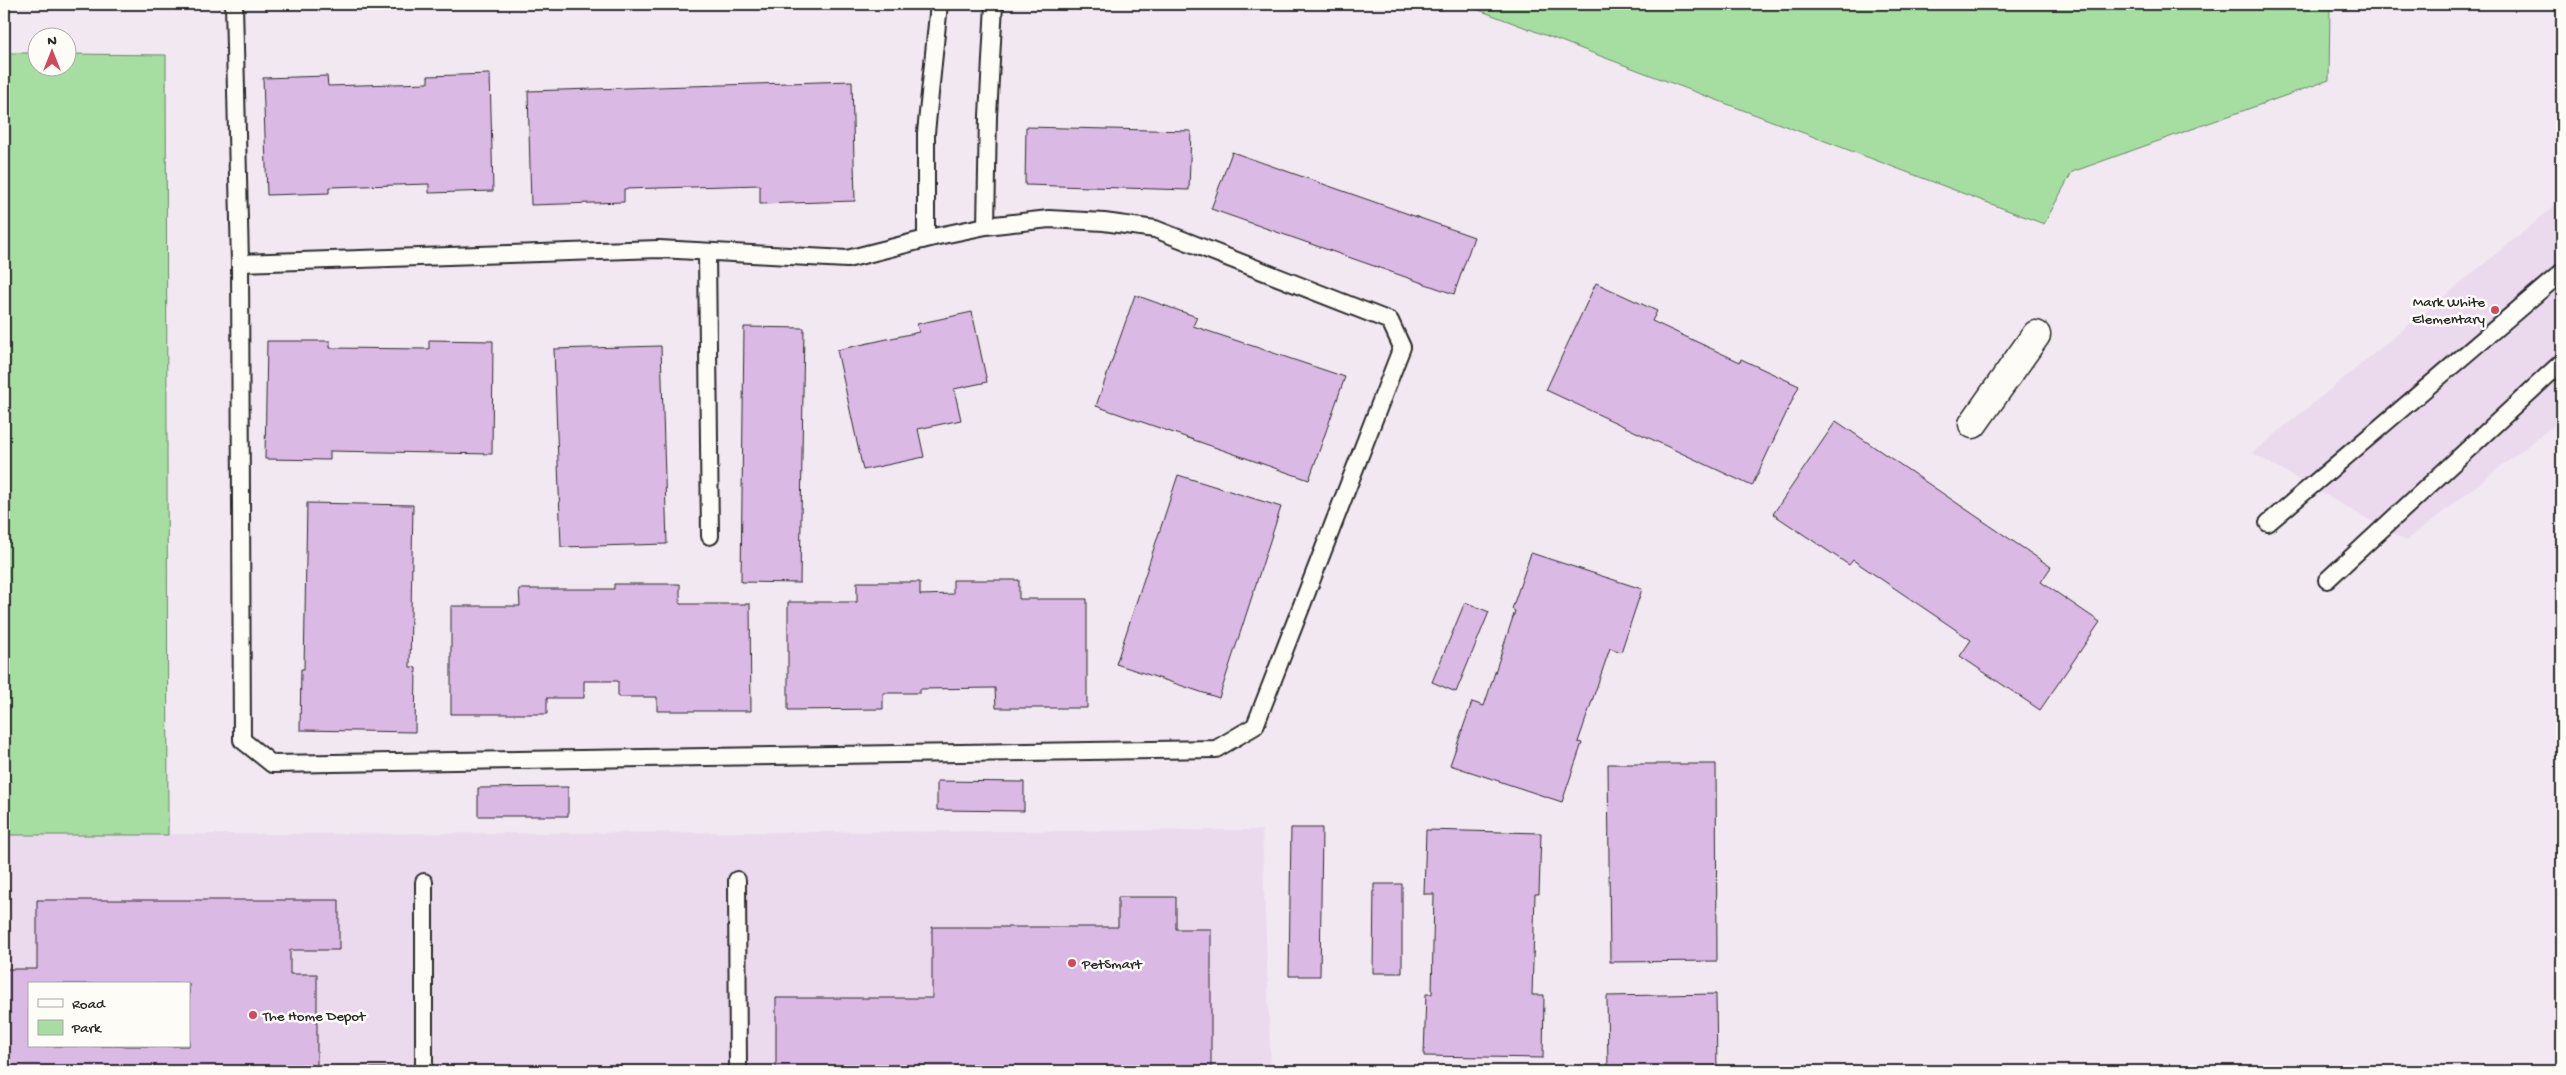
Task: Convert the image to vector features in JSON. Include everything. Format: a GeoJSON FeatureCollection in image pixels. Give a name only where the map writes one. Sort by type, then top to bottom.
{"type":"FeatureCollection","features":[{"type":"Feature","properties":{"kind":"street"},"geometry":{"type":"LineString","coordinates":[[1973,424],[2036,335]]}},
{"type":"Feature","properties":{"kind":"lane"},"geometry":{"type":"LineString","coordinates":[[234,4],[240,263],[242,740],[272,764],[1216,749],[1255,726],[1402,347],[1390,320],[1155,229],[1104,222],[1049,218],[986,226],[926,238],[847,259],[659,249],[240,263]]}},
{"type":"Feature","properties":{"kind":"lane"},"geometry":{"type":"LineString","coordinates":[[926,238],[926,133],[939,4]]}},
{"type":"Feature","properties":{"kind":"lane"},"geometry":{"type":"LineString","coordinates":[[986,226],[988,116],[994,4]]}},
{"type":"Feature","properties":{"kind":"lane"},"geometry":{"type":"LineString","coordinates":[[707,252],[710,536]]}},
{"type":"Feature","properties":{"kind":"lane"},"geometry":{"type":"LineString","coordinates":[[2268,522],[2562,272]]}},
{"type":"Feature","properties":{"kind":"lane"},"geometry":{"type":"LineString","coordinates":[[2327,580],[2562,362]]}},
{"type":"Feature","properties":{"kind":"lane"},"geometry":{"type":"LineString","coordinates":[[737,880],[738,1071]]}},
{"type":"Feature","properties":{"kind":"lane"},"geometry":{"type":"LineString","coordinates":[[424,882],[424,1071]]}},
{"type":"Feature","properties":{"kind":"shaded area","name":"Mark White Elementary"},"geometry":{"type":"Polygon","coordinates":[[[2562,200],[2562,419],[2406,541],[2252,453],[2562,200]]]}},
{"type":"Feature","properties":{"kind":"shaded area"},"geometry":{"type":"Polygon","coordinates":[[[1262,830],[1271,1071],[4,1071],[4,835],[1262,830]]]}},
{"type":"Feature","properties":{"kind":"green space"},"geometry":{"type":"Polygon","coordinates":[[[1463,4],[2330,4],[2329,80],[2072,172],[2044,224],[1463,4]]]}},
{"type":"Feature","properties":{"kind":"green space"},"geometry":{"type":"Polygon","coordinates":[[[4,53],[28,53],[28,78],[78,78],[78,54],[166,55],[168,835],[4,835],[4,53]]]}},
{"type":"Feature","properties":{"kind":"building"},"geometry":{"type":"Polygon","coordinates":[[[490,74],[493,191],[429,193],[429,184],[329,187],[329,193],[267,195],[263,78],[327,76],[328,86],[428,83],[428,76],[490,74]]]}},
{"type":"Feature","properties":{"kind":"building"},"geometry":{"type":"Polygon","coordinates":[[[852,81],[855,201],[760,204],[760,185],[624,189],[624,202],[531,205],[528,91],[852,81]]]}},
{"type":"Feature","properties":{"kind":"building"},"geometry":{"type":"Polygon","coordinates":[[[1026,127],[1191,131],[1189,190],[1025,185],[1026,127]]]}},
{"type":"Feature","properties":{"kind":"building"},"geometry":{"type":"Polygon","coordinates":[[[1232,152],[1474,237],[1454,294],[1211,209],[1232,152]]]}},
{"type":"Feature","properties":{"kind":"building"},"geometry":{"type":"Polygon","coordinates":[[[1596,283],[1657,311],[1652,321],[1740,362],[1741,359],[1799,386],[1752,486],[1546,390],[1596,283]]]}},
{"type":"Feature","properties":{"kind":"building"},"geometry":{"type":"Polygon","coordinates":[[[1135,295],[1197,317],[1193,326],[1345,377],[1309,480],[1096,406],[1135,295]]]}},
{"type":"Feature","properties":{"kind":"building"},"geometry":{"type":"Polygon","coordinates":[[[972,312],[987,382],[954,389],[961,420],[918,429],[924,457],[863,470],[837,350],[919,332],[917,324],[972,312]]]}},
{"type":"Feature","properties":{"kind":"building"},"geometry":{"type":"Polygon","coordinates":[[[744,327],[804,328],[800,583],[741,582],[744,327]]]}},
{"type":"Feature","properties":{"kind":"building"},"geometry":{"type":"Polygon","coordinates":[[[429,340],[493,341],[492,454],[330,451],[330,460],[265,459],[267,341],[330,341],[330,348],[429,349],[429,340]]]}},
{"type":"Feature","properties":{"kind":"building"},"geometry":{"type":"Polygon","coordinates":[[[661,346],[667,544],[561,547],[554,349],[661,346]]]}},
{"type":"Feature","properties":{"kind":"building"},"geometry":{"type":"Polygon","coordinates":[[[1836,421],[2051,567],[2041,582],[2100,622],[2040,710],[1960,656],[1971,640],[1853,560],[1849,565],[1773,514],[1836,421]]]}},
{"type":"Feature","properties":{"kind":"building"},"geometry":{"type":"Polygon","coordinates":[[[1178,475],[1281,507],[1219,698],[1116,664],[1178,475]]]}},
{"type":"Feature","properties":{"kind":"building"},"geometry":{"type":"Polygon","coordinates":[[[307,503],[413,505],[410,667],[416,668],[415,732],[300,730],[301,669],[304,669],[307,503]]]}},
{"type":"Feature","properties":{"kind":"building"},"geometry":{"type":"Polygon","coordinates":[[[1531,553],[1642,589],[1621,652],[1610,648],[1578,742],[1582,743],[1562,802],[1450,765],[1472,702],[1484,706],[1515,611],[1512,609],[1531,553]]]}},
{"type":"Feature","properties":{"kind":"building"},"geometry":{"type":"Polygon","coordinates":[[[953,580],[1019,580],[1019,599],[1087,599],[1087,708],[996,708],[995,688],[920,689],[920,693],[883,693],[883,709],[788,710],[788,602],[857,602],[857,582],[920,582],[920,595],[953,594],[953,580]]]}},
{"type":"Feature","properties":{"kind":"building"},"geometry":{"type":"Polygon","coordinates":[[[614,584],[680,584],[680,604],[750,604],[751,711],[657,711],[657,697],[618,697],[618,681],[584,681],[584,698],[547,698],[547,714],[451,714],[451,606],[520,606],[519,589],[614,589],[614,584]]]}},
{"type":"Feature","properties":{"kind":"building"},"geometry":{"type":"Polygon","coordinates":[[[1465,602],[1489,612],[1456,692],[1432,682],[1465,602]]]}},
{"type":"Feature","properties":{"kind":"building"},"geometry":{"type":"Polygon","coordinates":[[[1608,764],[1716,764],[1717,961],[1610,962],[1608,764]]]}},
{"type":"Feature","properties":{"kind":"building"},"geometry":{"type":"Polygon","coordinates":[[[937,781],[1024,782],[1024,811],[937,810],[937,781]]]}},
{"type":"Feature","properties":{"kind":"building"},"geometry":{"type":"Polygon","coordinates":[[[568,787],[568,816],[478,816],[478,788],[568,787]]]}},
{"type":"Feature","properties":{"kind":"building"},"geometry":{"type":"Polygon","coordinates":[[[1291,828],[1322,828],[1320,976],[1289,976],[1291,828]]]}},
{"type":"Feature","properties":{"kind":"building"},"geometry":{"type":"Polygon","coordinates":[[[1426,830],[1541,833],[1539,894],[1535,894],[1532,995],[1544,995],[1543,1058],[1424,1056],[1426,994],[1432,994],[1434,894],[1424,894],[1426,830]]]}},
{"type":"Feature","properties":{"kind":"building"},"geometry":{"type":"Polygon","coordinates":[[[1374,884],[1402,884],[1402,973],[1373,973],[1374,884]]]}},
{"type":"Feature","properties":{"kind":"building","name":"PetSmart"},"geometry":{"type":"Polygon","coordinates":[[[1118,897],[1176,897],[1176,929],[1211,929],[1211,1071],[776,1071],[776,998],[932,998],[932,927],[1118,927],[1118,897]]]}},
{"type":"Feature","properties":{"kind":"building","name":"The Home Depot"},"geometry":{"type":"Polygon","coordinates":[[[37,900],[339,900],[339,950],[290,950],[290,974],[317,974],[317,1068],[397,1068],[397,1071],[4,1071],[4,969],[37,969],[37,900]]]}},
{"type":"Feature","properties":{"kind":"building"},"geometry":{"type":"Polygon","coordinates":[[[1716,994],[1717,1071],[1608,1071],[1607,996],[1716,994]]]}},
{"type":"Feature","properties":{"kind":"place","name":"Mark White Elementary"},"geometry":{"type":"Point","coordinates":[2495,310]}},
{"type":"Feature","properties":{"kind":"place","name":"PetSmart"},"geometry":{"type":"Point","coordinates":[1072,963]}},
{"type":"Feature","properties":{"kind":"place","name":"The Home Depot"},"geometry":{"type":"Point","coordinates":[253,1015]}}]}
